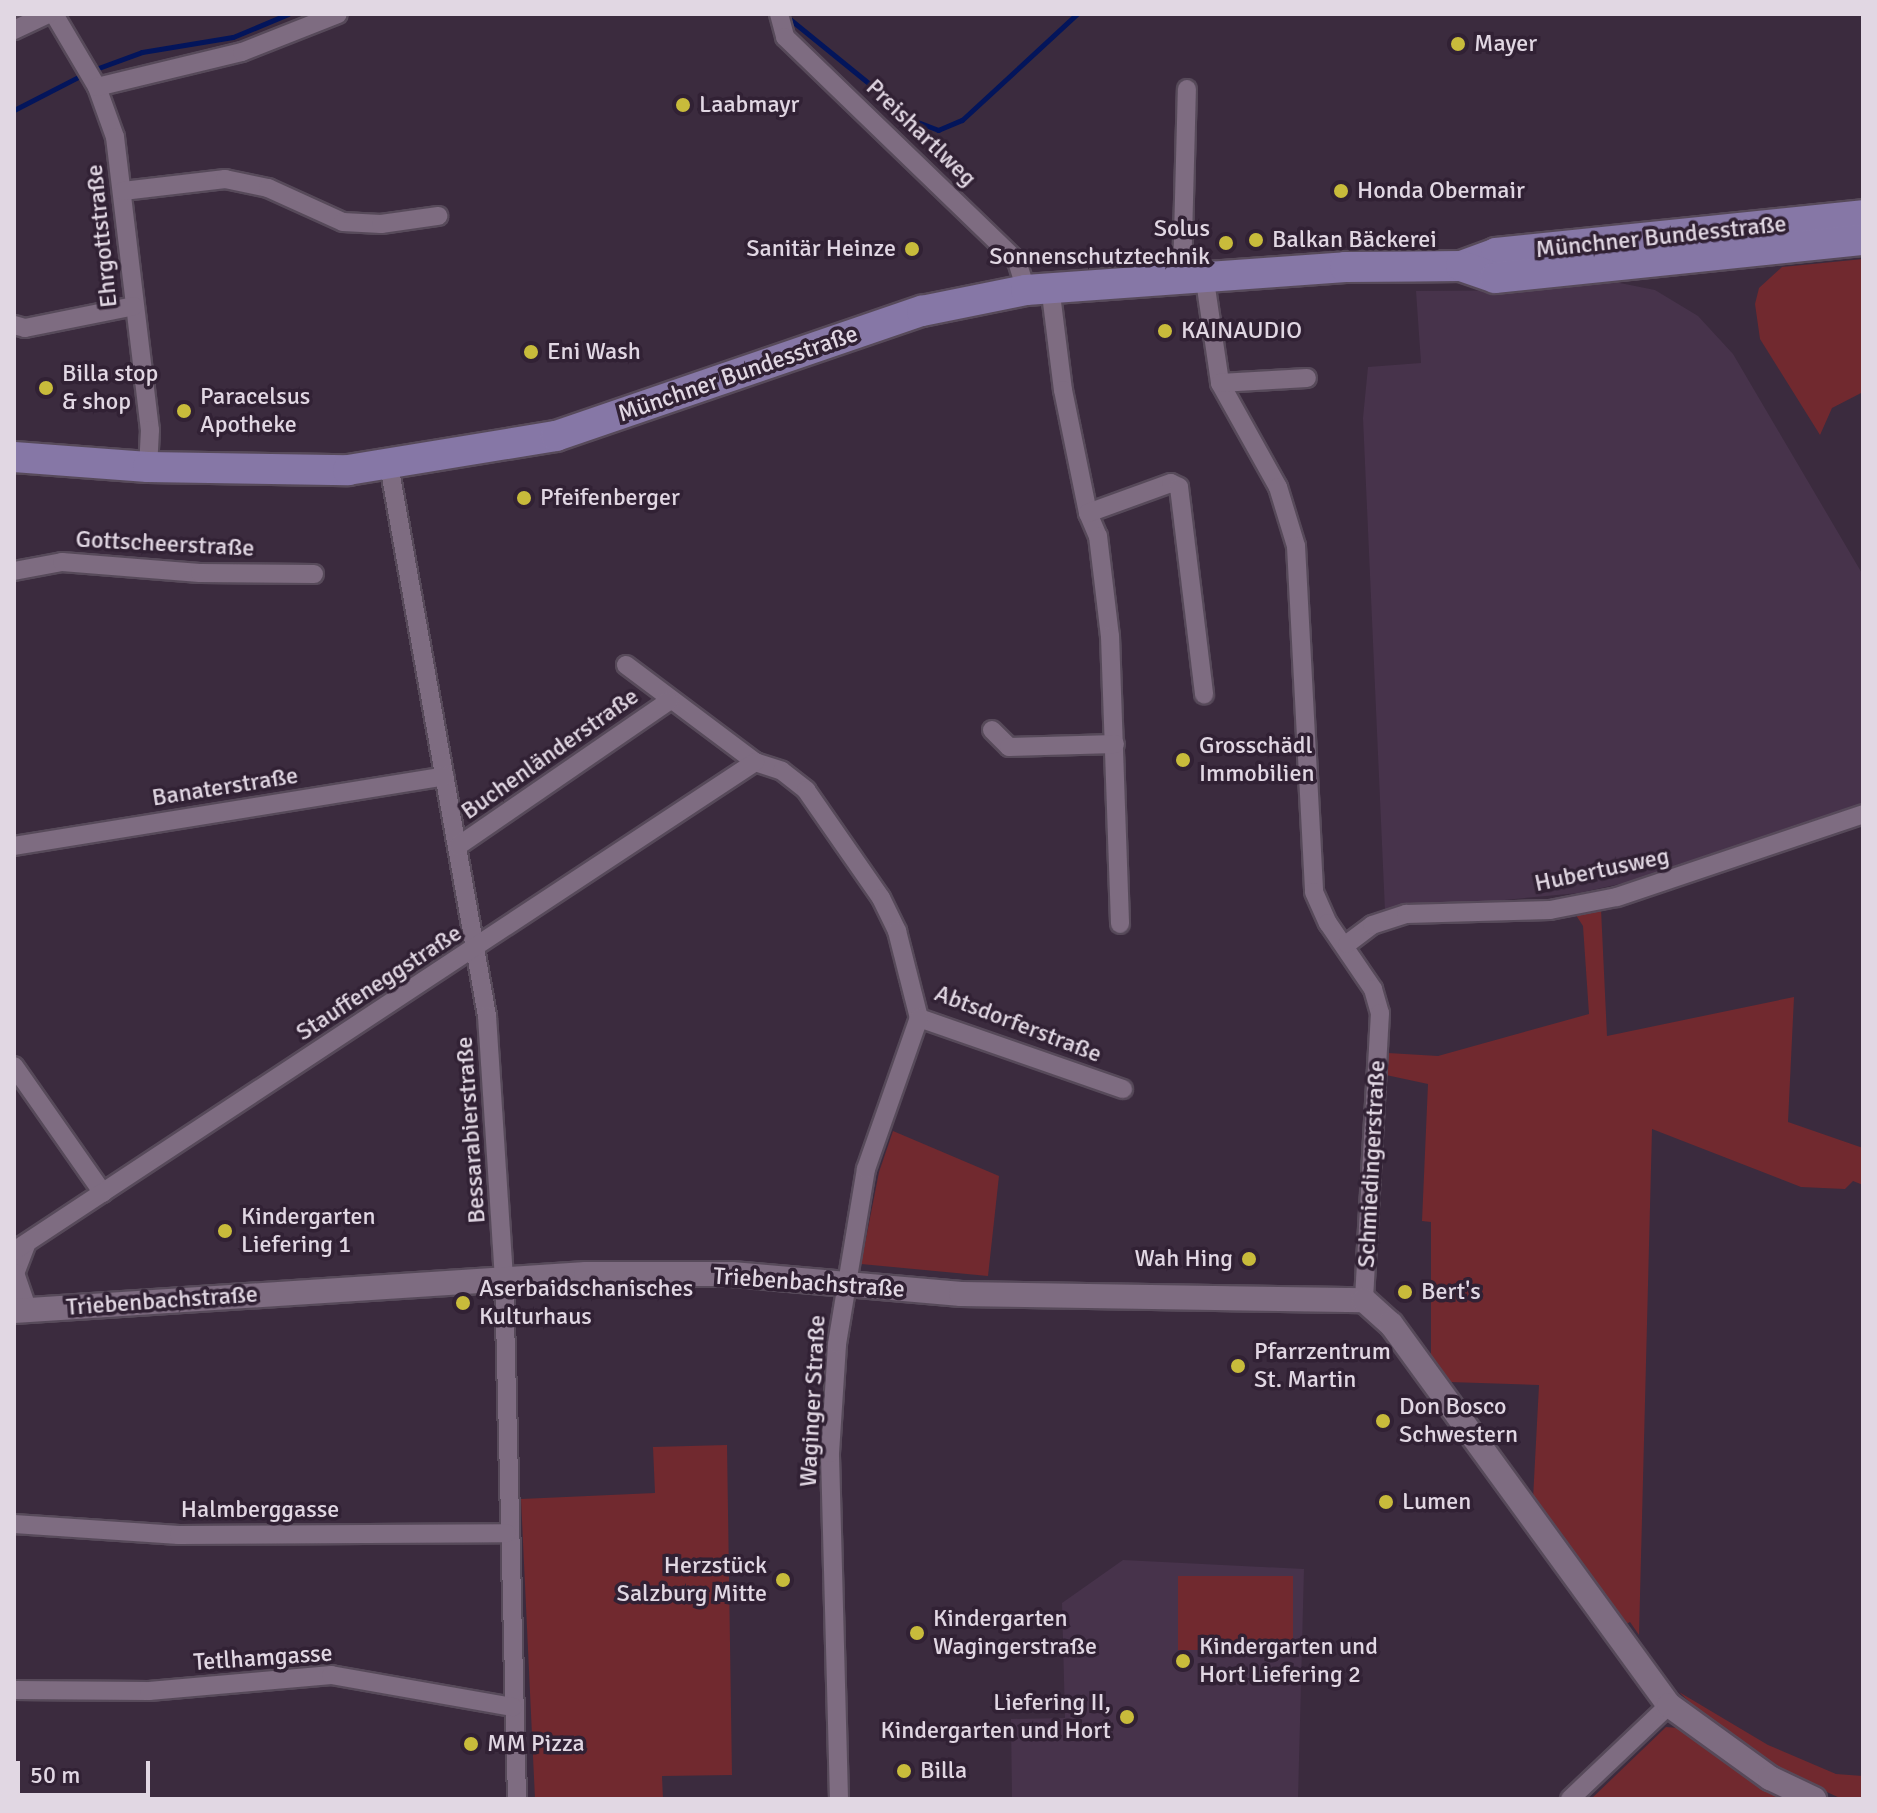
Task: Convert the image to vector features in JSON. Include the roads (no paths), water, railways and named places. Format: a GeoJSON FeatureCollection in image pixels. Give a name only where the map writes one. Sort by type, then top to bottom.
{"type":"FeatureCollection","features":[{"type":"Feature","properties":{"kind":"main road","name":"Münchner Bundesstraße"},"geometry":{"type":"LineString","coordinates":[[14,457],[148,467],[348,470],[389,465],[506,447],[601,423],[922,311],[1038,288],[1193,275],[1461,266],[1496,253],[1863,215]]}},
{"type":"Feature","properties":{"kind":"main road","name":"Münchner Bundesstraße"},"geometry":{"type":"LineString","coordinates":[[1461,266],[1495,278],[1863,240]]}},
{"type":"Feature","properties":{"kind":"street"},"geometry":{"type":"LineString","coordinates":[[14,30],[51,14]]}},
{"type":"Feature","properties":{"kind":"street","name":"Ehrgottstraße"},"geometry":{"type":"LineString","coordinates":[[51,14],[92,77],[115,137],[150,430],[148,467]]}},
{"type":"Feature","properties":{"kind":"street"},"geometry":{"type":"LineString","coordinates":[[92,77],[242,52],[338,14]]}},
{"type":"Feature","properties":{"kind":"street","name":"Preishartlweg"},"geometry":{"type":"LineString","coordinates":[[780,19],[785,37],[1017,261],[1038,288],[1088,513],[1098,536],[1110,636],[1120,924]]}},
{"type":"Feature","properties":{"kind":"street","name":"Schmiedingerstraße"},"geometry":{"type":"LineString","coordinates":[[1187,89],[1193,275],[1220,383],[1278,487],[1294,539],[1314,892],[1328,923],[1347,944],[1373,989],[1380,1013],[1364,1300],[1391,1324],[1669,1705],[1770,1778],[1814,1799]]}},
{"type":"Feature","properties":{"kind":"street"},"geometry":{"type":"LineString","coordinates":[[123,191],[225,179],[268,188],[343,222],[381,224],[438,216]]}},
{"type":"Feature","properties":{"kind":"street"},"geometry":{"type":"LineString","coordinates":[[14,325],[25,328],[133,301]]}},
{"type":"Feature","properties":{"kind":"street"},"geometry":{"type":"LineString","coordinates":[[1220,383],[1307,378]]}},
{"type":"Feature","properties":{"kind":"street","name":"Bessarabierstraße"},"geometry":{"type":"LineString","coordinates":[[389,465],[487,1016],[504,1278],[507,1533],[517,1799]]}},
{"type":"Feature","properties":{"kind":"street"},"geometry":{"type":"LineString","coordinates":[[1088,513],[1171,483],[1179,487],[1204,695]]}},
{"type":"Feature","properties":{"kind":"street","name":"Gottscheerstraße"},"geometry":{"type":"LineString","coordinates":[[14,571],[62,562],[200,573],[314,574]]}},
{"type":"Feature","properties":{"kind":"street","name":"Buchenländerstraße"},"geometry":{"type":"LineString","coordinates":[[626,665],[669,701],[755,762]]}},
{"type":"Feature","properties":{"kind":"street","name":"Buchenländerstraße"},"geometry":{"type":"LineString","coordinates":[[458,846],[669,701]]}},
{"type":"Feature","properties":{"kind":"street"},"geometry":{"type":"LineString","coordinates":[[992,730],[1009,747],[1115,744]]}},
{"type":"Feature","properties":{"kind":"street","name":"Stauffeneggstraße"},"geometry":{"type":"LineString","coordinates":[[21,1310],[15,1273],[21,1247],[755,762]]}},
{"type":"Feature","properties":{"kind":"street","name":"Abtsdorferstraße"},"geometry":{"type":"LineString","coordinates":[[755,762],[782,771],[806,790],[881,898],[897,931],[919,1018],[1123,1089]]}},
{"type":"Feature","properties":{"kind":"street","name":"Banaterstraße"},"geometry":{"type":"LineString","coordinates":[[14,846],[444,776]]}},
{"type":"Feature","properties":{"kind":"street","name":"Hubertusweg"},"geometry":{"type":"LineString","coordinates":[[1347,944],[1372,925],[1406,914],[1550,910],[1617,897],[1863,814]]}},
{"type":"Feature","properties":{"kind":"street","name":"Waginger Straße"},"geometry":{"type":"LineString","coordinates":[[839,1799],[830,1453],[847,1285],[866,1169],[919,1018]]}},
{"type":"Feature","properties":{"kind":"street"},"geometry":{"type":"LineString","coordinates":[[14,1066],[103,1193]]}},
{"type":"Feature","properties":{"kind":"street","name":"Triebenbachstraße"},"geometry":{"type":"LineString","coordinates":[[21,1310],[504,1278],[732,1274],[961,1294],[1364,1300]]}},
{"type":"Feature","properties":{"kind":"street","name":"Halmberggasse"},"geometry":{"type":"LineString","coordinates":[[14,1524],[179,1535],[507,1533]]}},
{"type":"Feature","properties":{"kind":"street","name":"Tetlhamgasse"},"geometry":{"type":"LineString","coordinates":[[14,1690],[149,1691],[331,1675],[513,1707]]}},
{"type":"Feature","properties":{"kind":"street"},"geometry":{"type":"LineString","coordinates":[[1570,1799],[1669,1705]]}},
{"type":"Feature","properties":{"kind":"waterway"},"geometry":{"type":"LineString","coordinates":[[93,70],[142,52],[233,37],[288,14]]}},
{"type":"Feature","properties":{"kind":"waterway"},"geometry":{"type":"LineString","coordinates":[[786,16],[915,121],[938,130],[962,120],[1077,14]]}},
{"type":"Feature","properties":{"kind":"waterway"},"geometry":{"type":"LineString","coordinates":[[14,110],[84,74]]}},
{"type":"Feature","properties":{"kind":"place","name":"Mayer"},"geometry":{"type":"Point","coordinates":[1458,44]}},
{"type":"Feature","properties":{"kind":"place","name":"Laabmayr"},"geometry":{"type":"Point","coordinates":[683,105]}},
{"type":"Feature","properties":{"kind":"place","name":"Honda Obermair"},"geometry":{"type":"Point","coordinates":[1341,191]}},
{"type":"Feature","properties":{"kind":"place","name":"Balkan Bäckerei"},"geometry":{"type":"Point","coordinates":[1256,240]}},
{"type":"Feature","properties":{"kind":"place","name":"Solus Sonnenschutztechnik"},"geometry":{"type":"Point","coordinates":[1226,243]}},
{"type":"Feature","properties":{"kind":"place","name":"Sanitär Heinze"},"geometry":{"type":"Point","coordinates":[912,249]}},
{"type":"Feature","properties":{"kind":"place","name":"KAINAUDIO"},"geometry":{"type":"Point","coordinates":[1165,331]}},
{"type":"Feature","properties":{"kind":"place","name":"Eni Wash"},"geometry":{"type":"Point","coordinates":[531,352]}},
{"type":"Feature","properties":{"kind":"place","name":"Billa stop & shop"},"geometry":{"type":"Point","coordinates":[46,388]}},
{"type":"Feature","properties":{"kind":"place","name":"Paracelsus Apotheke"},"geometry":{"type":"Point","coordinates":[184,411]}},
{"type":"Feature","properties":{"kind":"place","name":"Pfeifenberger"},"geometry":{"type":"Point","coordinates":[524,498]}},
{"type":"Feature","properties":{"kind":"place","name":"Grosschädl Immobilien"},"geometry":{"type":"Point","coordinates":[1183,760]}},
{"type":"Feature","properties":{"kind":"place","name":"Kindergarten Liefering 1"},"geometry":{"type":"Point","coordinates":[225,1231]}},
{"type":"Feature","properties":{"kind":"place","name":"Wah Hing"},"geometry":{"type":"Point","coordinates":[1249,1259]}},
{"type":"Feature","properties":{"kind":"place","name":"Bert's"},"geometry":{"type":"Point","coordinates":[1405,1292]}},
{"type":"Feature","properties":{"kind":"place","name":"Aserbaidschanisches Kulturhaus"},"geometry":{"type":"Point","coordinates":[463,1303]}},
{"type":"Feature","properties":{"kind":"place","name":"Pfarrzentrum St. Martin"},"geometry":{"type":"Point","coordinates":[1238,1366]}},
{"type":"Feature","properties":{"kind":"place","name":"Don Bosco Schwestern"},"geometry":{"type":"Point","coordinates":[1383,1421]}},
{"type":"Feature","properties":{"kind":"place","name":"Lumen"},"geometry":{"type":"Point","coordinates":[1386,1502]}},
{"type":"Feature","properties":{"kind":"place","name":"Herzstück Salzburg Mitte"},"geometry":{"type":"Point","coordinates":[783,1580]}},
{"type":"Feature","properties":{"kind":"place","name":"Kindergarten Wagingerstraße"},"geometry":{"type":"Point","coordinates":[917,1633]}},
{"type":"Feature","properties":{"kind":"place","name":"Kindergarten und Hort Liefering 2"},"geometry":{"type":"Point","coordinates":[1183,1661]}},
{"type":"Feature","properties":{"kind":"place","name":"Liefering II, Kindergarten und Hort"},"geometry":{"type":"Point","coordinates":[1127,1717]}},
{"type":"Feature","properties":{"kind":"place","name":"MM Pizza"},"geometry":{"type":"Point","coordinates":[471,1744]}},
{"type":"Feature","properties":{"kind":"place","name":"Billa"},"geometry":{"type":"Point","coordinates":[904,1771]}}]}
